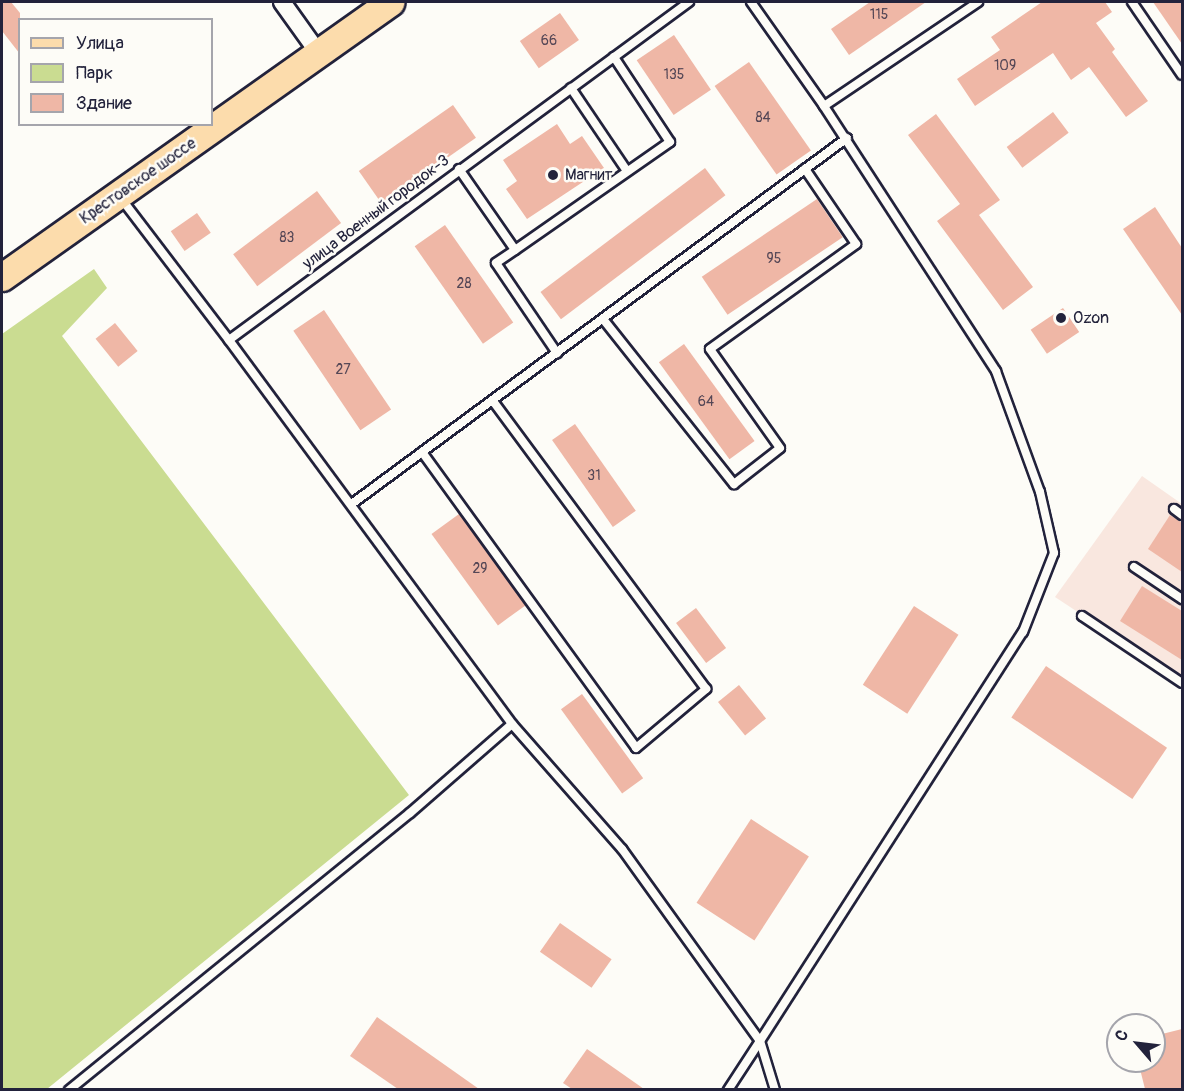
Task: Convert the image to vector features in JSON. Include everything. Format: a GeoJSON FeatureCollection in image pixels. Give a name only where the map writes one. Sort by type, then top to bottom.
{"type":"FeatureCollection","features":[{"type":"Feature","properties":{"kind":"main road","name":"Крестовское шоссе"},"geometry":{"type":"LineString","coordinates":[[2,277],[320,55],[391,2]]}},
{"type":"Feature","properties":{"kind":"street"},"geometry":{"type":"LineString","coordinates":[[286,3],[320,55]]}},
{"type":"Feature","properties":{"kind":"lane","name":"улица Военный городок-3"},"geometry":{"type":"LineString","coordinates":[[229,340],[689,2]]}},
{"type":"Feature","properties":{"kind":"lane"},"geometry":{"type":"LineString","coordinates":[[728,1089],[1023,632],[1054,553],[1040,492],[996,371],[847,138],[751,2]]}},
{"type":"Feature","properties":{"kind":"lane"},"geometry":{"type":"LineString","coordinates":[[824,106],[978,2]]}},
{"type":"Feature","properties":{"kind":"lane"},"geometry":{"type":"LineString","coordinates":[[1131,2],[1182,75]]}},
{"type":"Feature","properties":{"kind":"lane"},"geometry":{"type":"LineString","coordinates":[[557,353],[496,263],[670,142],[614,57]]}},
{"type":"Feature","properties":{"kind":"lane"},"geometry":{"type":"LineString","coordinates":[[571,88],[627,171]]}},
{"type":"Feature","properties":{"kind":"lane"},"geometry":{"type":"LineString","coordinates":[[352,503],[847,138]]}},
{"type":"Feature","properties":{"kind":"lane"},"geometry":{"type":"LineString","coordinates":[[459,169],[514,250]]}},
{"type":"Feature","properties":{"kind":"lane"},"geometry":{"type":"LineString","coordinates":[[603,319],[734,484],[780,448],[710,349],[856,244],[805,169]]}},
{"type":"Feature","properties":{"kind":"lane"},"geometry":{"type":"LineString","coordinates":[[118,194],[352,503],[512,724],[622,849],[760,1041],[775,1089]]}},
{"type":"Feature","properties":{"kind":"lane"},"geometry":{"type":"LineString","coordinates":[[422,453],[636,748],[706,689],[493,401]]}},
{"type":"Feature","properties":{"kind":"lane"},"geometry":{"type":"LineString","coordinates":[[1174,509],[1182,514]]}},
{"type":"Feature","properties":{"kind":"lane"},"geometry":{"type":"LineString","coordinates":[[1134,567],[1182,599]]}},
{"type":"Feature","properties":{"kind":"lane"},"geometry":{"type":"LineString","coordinates":[[1082,616],[1182,682]]}},
{"type":"Feature","properties":{"kind":"lane"},"geometry":{"type":"LineString","coordinates":[[69,1089],[410,813],[512,724]]}},
{"type":"Feature","properties":{"kind":"shaded area"},"geometry":{"type":"Polygon","coordinates":[[[1142,476],[1182,504],[1182,681],[1055,597],[1142,476]]]}},
{"type":"Feature","properties":{"kind":"green space"},"geometry":{"type":"Polygon","coordinates":[[[94,269],[107,288],[62,336],[409,795],[47,1089],[2,1089],[2,334],[94,269]]]}},
{"type":"Feature","properties":{"kind":"building"},"geometry":{"type":"Polygon","coordinates":[[[2,2],[11,2],[20,13],[18,51],[2,31],[2,2]]]}},
{"type":"Feature","properties":{"kind":"building"},"geometry":{"type":"Polygon","coordinates":[[[870,2],[926,2],[849,55],[831,29],[870,2]]]}},
{"type":"Feature","properties":{"kind":"building"},"geometry":{"type":"Polygon","coordinates":[[[1042,2],[1105,2],[1112,12],[1096,23],[1115,49],[1112,52],[1148,101],[1126,117],[1089,67],[1071,80],[1053,53],[975,106],[957,79],[1000,50],[991,37],[1042,2]]]}},
{"type":"Feature","properties":{"kind":"building"},"geometry":{"type":"Polygon","coordinates":[[[1153,2],[1182,2],[1182,44],[1153,2]]]}},
{"type":"Feature","properties":{"kind":"building"},"geometry":{"type":"Polygon","coordinates":[[[560,13],[579,40],[539,68],[520,41],[560,13]]]}},
{"type":"Feature","properties":{"kind":"building"},"geometry":{"type":"Polygon","coordinates":[[[674,35],[711,90],[674,115],[637,60],[674,35]]]}},
{"type":"Feature","properties":{"kind":"building"},"geometry":{"type":"Polygon","coordinates":[[[749,62],[811,150],[777,175],[715,86],[749,62]]]}},
{"type":"Feature","properties":{"kind":"building"},"geometry":{"type":"Polygon","coordinates":[[[453,105],[476,138],[382,204],[359,171],[453,105]]]}},
{"type":"Feature","properties":{"kind":"building"},"geometry":{"type":"Polygon","coordinates":[[[1053,112],[1069,133],[1022,168],[1007,147],[1053,112]]]}},
{"type":"Feature","properties":{"kind":"building"},"geometry":{"type":"Polygon","coordinates":[[[936,114],[1000,200],[979,215],[1033,287],[1003,310],[937,221],[960,204],[908,135],[936,114]]]}},
{"type":"Feature","properties":{"kind":"building","name":"Магнит"},"geometry":{"type":"Polygon","coordinates":[[[557,124],[570,144],[582,136],[604,168],[527,219],[506,189],[517,181],[503,160],[557,124]]]}},
{"type":"Feature","properties":{"kind":"building"},"geometry":{"type":"Polygon","coordinates":[[[705,168],[725,195],[561,319],[540,292],[705,168]]]}},
{"type":"Feature","properties":{"kind":"building"},"geometry":{"type":"Polygon","coordinates":[[[317,191],[341,223],[257,286],[233,254],[317,191]]]}},
{"type":"Feature","properties":{"kind":"building"},"geometry":{"type":"Polygon","coordinates":[[[817,199],[843,237],[727,315],[702,277],[817,199]]]}},
{"type":"Feature","properties":{"kind":"building"},"geometry":{"type":"Polygon","coordinates":[[[1155,207],[1182,248],[1182,315],[1123,229],[1155,207]]]}},
{"type":"Feature","properties":{"kind":"building"},"geometry":{"type":"Polygon","coordinates":[[[197,213],[211,233],[185,251],[171,231],[197,213]]]}},
{"type":"Feature","properties":{"kind":"building"},"geometry":{"type":"Polygon","coordinates":[[[445,225],[513,322],[483,344],[415,246],[445,225]]]}},
{"type":"Feature","properties":{"kind":"building"},"geometry":{"type":"Polygon","coordinates":[[[1063,308],[1079,332],[1047,354],[1031,330],[1063,308]]]}},
{"type":"Feature","properties":{"kind":"building"},"geometry":{"type":"Polygon","coordinates":[[[324,310],[391,409],[360,430],[293,331],[324,310]]]}},
{"type":"Feature","properties":{"kind":"building"},"geometry":{"type":"Polygon","coordinates":[[[115,323],[138,351],[118,367],[96,339],[115,323]]]}},
{"type":"Feature","properties":{"kind":"building"},"geometry":{"type":"Polygon","coordinates":[[[684,344],[755,441],[729,459],[659,362],[684,344]]]}},
{"type":"Feature","properties":{"kind":"building"},"geometry":{"type":"Polygon","coordinates":[[[575,424],[636,511],[613,527],[552,440],[575,424]]]}},
{"type":"Feature","properties":{"kind":"building"},"geometry":{"type":"Polygon","coordinates":[[[459,514],[525,605],[498,625],[431,534],[459,514]]]}},
{"type":"Feature","properties":{"kind":"building"},"geometry":{"type":"Polygon","coordinates":[[[1170,515],[1182,523],[1182,572],[1148,549],[1170,515]]]}},
{"type":"Feature","properties":{"kind":"building"},"geometry":{"type":"Polygon","coordinates":[[[1142,586],[1182,611],[1182,660],[1120,621],[1142,586]]]}},
{"type":"Feature","properties":{"kind":"building"},"geometry":{"type":"Polygon","coordinates":[[[914,606],[958,635],[907,714],[863,685],[914,606]]]}},
{"type":"Feature","properties":{"kind":"building"},"geometry":{"type":"Polygon","coordinates":[[[696,608],[726,648],[706,663],[676,623],[696,608]]]}},
{"type":"Feature","properties":{"kind":"building"},"geometry":{"type":"Polygon","coordinates":[[[1046,666],[1167,748],[1132,799],[1011,717],[1046,666]]]}},
{"type":"Feature","properties":{"kind":"building"},"geometry":{"type":"Polygon","coordinates":[[[739,685],[766,718],[745,735],[718,702],[739,685]]]}},
{"type":"Feature","properties":{"kind":"building"},"geometry":{"type":"Polygon","coordinates":[[[582,694],[643,778],[622,793],[561,709],[582,694]]]}},
{"type":"Feature","properties":{"kind":"building"},"geometry":{"type":"Polygon","coordinates":[[[751,819],[809,857],[754,940],[697,903],[751,819]]]}},
{"type":"Feature","properties":{"kind":"building"},"geometry":{"type":"Polygon","coordinates":[[[560,923],[612,959],[592,988],[540,952],[560,923]]]}},
{"type":"Feature","properties":{"kind":"building"},"geometry":{"type":"Polygon","coordinates":[[[377,1017],[479,1089],[398,1089],[350,1056],[377,1017]]]}},
{"type":"Feature","properties":{"kind":"building"},"geometry":{"type":"Polygon","coordinates":[[[1182,1029],[1182,1089],[1145,1089],[1141,1073],[1166,1073],[1166,1033],[1182,1029]]]}},
{"type":"Feature","properties":{"kind":"building"},"geometry":{"type":"Polygon","coordinates":[[[587,1049],[644,1089],[572,1089],[563,1083],[587,1049]]]}},
{"type":"Feature","properties":{"kind":"place","name":"Магнит"},"geometry":{"type":"Point","coordinates":[553,175]}},
{"type":"Feature","properties":{"kind":"place","name":"Ozon"},"geometry":{"type":"Point","coordinates":[1061,318]}}]}
